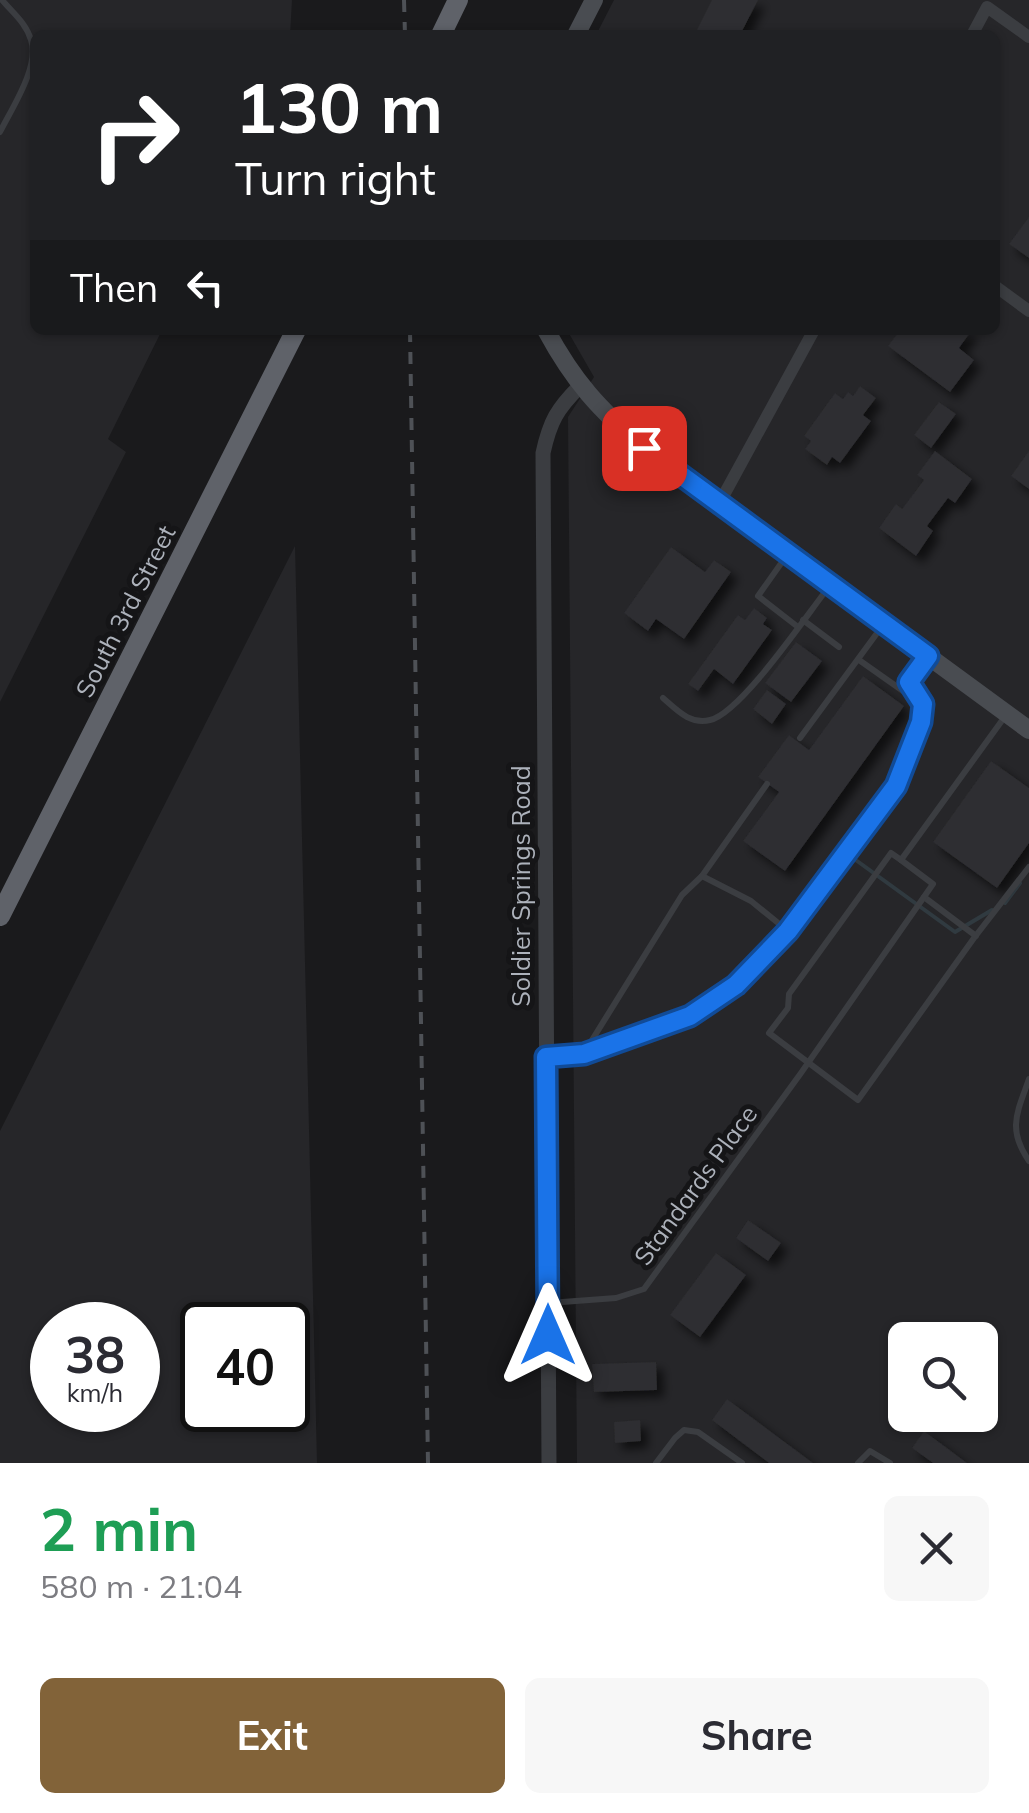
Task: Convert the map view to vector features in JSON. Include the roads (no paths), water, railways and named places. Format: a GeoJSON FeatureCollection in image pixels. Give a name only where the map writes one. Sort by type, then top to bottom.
{"type":"FeatureCollection","features":[{"type":"Feature","properties":{"kind":"highway"},"geometry":{"type":"LineString","coordinates":[[443,30],[458,0]]}},
{"type":"Feature","properties":{"kind":"highway","name":"South 3rd Street"},"geometry":{"type":"LineString","coordinates":[[0,916],[6,891],[293,335]]}},
{"type":"Feature","properties":{"kind":"main road"},"geometry":{"type":"LineString","coordinates":[[579,30],[594,0]]}},
{"type":"Feature","properties":{"kind":"main road"},"geometry":{"type":"LineString","coordinates":[[549,335],[580,386],[644,448],[1029,730]]}},
{"type":"Feature","properties":{"kind":"street"},"geometry":{"type":"LineString","coordinates":[[975,30],[987,6],[1029,38]]}},
{"type":"Feature","properties":{"kind":"street"},"geometry":{"type":"LineString","coordinates":[[1000,290],[1029,311]]}},
{"type":"Feature","properties":{"kind":"street"},"geometry":{"type":"LineString","coordinates":[[719,504],[811,335]]}},
{"type":"Feature","properties":{"kind":"street","name":"Soldier Springs Road"},"geometry":{"type":"LineString","coordinates":[[549,1463],[544,453],[554,414],[580,386]]}},
{"type":"Feature","properties":{"kind":"lane"},"geometry":{"type":"LineString","coordinates":[[2,0],[22,20],[30,38]]}},
{"type":"Feature","properties":{"kind":"lane"},"geometry":{"type":"LineString","coordinates":[[0,132],[30,66]]}},
{"type":"Feature","properties":{"kind":"lane"},"geometry":{"type":"LineString","coordinates":[[788,554],[758,596],[838,647]]}},
{"type":"Feature","properties":{"kind":"lane"},"geometry":{"type":"LineString","coordinates":[[663,698],[690,720],[709,720],[725,713],[743,698],[830,585]]}},
{"type":"Feature","properties":{"kind":"lane"},"geometry":{"type":"LineString","coordinates":[[800,738],[883,624]]}},
{"type":"Feature","properties":{"kind":"lane"},"geometry":{"type":"LineString","coordinates":[[858,660],[902,691],[928,656]]}},
{"type":"Feature","properties":{"kind":"lane"},"geometry":{"type":"LineString","coordinates":[[546,1057],[584,1054],[690,1016],[736,985],[788,931],[896,786],[921,722],[923,704],[909,682]]}},
{"type":"Feature","properties":{"kind":"lane"},"geometry":{"type":"LineString","coordinates":[[901,860],[1006,714]]}},
{"type":"Feature","properties":{"kind":"lane"},"geometry":{"type":"LineString","coordinates":[[584,1054],[682,896],[702,876],[767,784]]}},
{"type":"Feature","properties":{"kind":"lane"},"geometry":{"type":"LineString","coordinates":[[976,936],[924,897],[933,884],[892,852],[789,994],[788,1008],[769,1033],[858,1100],[1029,867]]}},
{"type":"Feature","properties":{"kind":"lane"},"geometry":{"type":"LineString","coordinates":[[702,876],[751,901],[788,931]]}},
{"type":"Feature","properties":{"kind":"lane","name":"Standards Place"},"geometry":{"type":"LineString","coordinates":[[548,1303],[616,1298],[644,1289],[924,897]]}},
{"type":"Feature","properties":{"kind":"lane"},"geometry":{"type":"LineString","coordinates":[[1029,1079],[1016,1117],[1017,1143],[1029,1160]]}},
{"type":"Feature","properties":{"kind":"lane"},"geometry":{"type":"LineString","coordinates":[[656,1463],[684,1430],[698,1432],[742,1463]]}},
{"type":"Feature","properties":{"kind":"lane"},"geometry":{"type":"LineString","coordinates":[[858,1463],[870,1452],[890,1463]]}},
{"type":"Feature","properties":{"kind":"waterway"},"geometry":{"type":"LineString","coordinates":[[853,858],[955,932],[992,910]]}},
{"type":"Feature","properties":{"kind":"waterway"},"geometry":{"type":"LineString","coordinates":[[1005,903],[1020,883]]}},
{"type":"Feature","properties":{"kind":"railway"},"geometry":{"type":"LineString","coordinates":[[404,0],[405,30]]}},
{"type":"Feature","properties":{"kind":"railway"},"geometry":{"type":"LineString","coordinates":[[410,335],[428,1463]]}}]}
